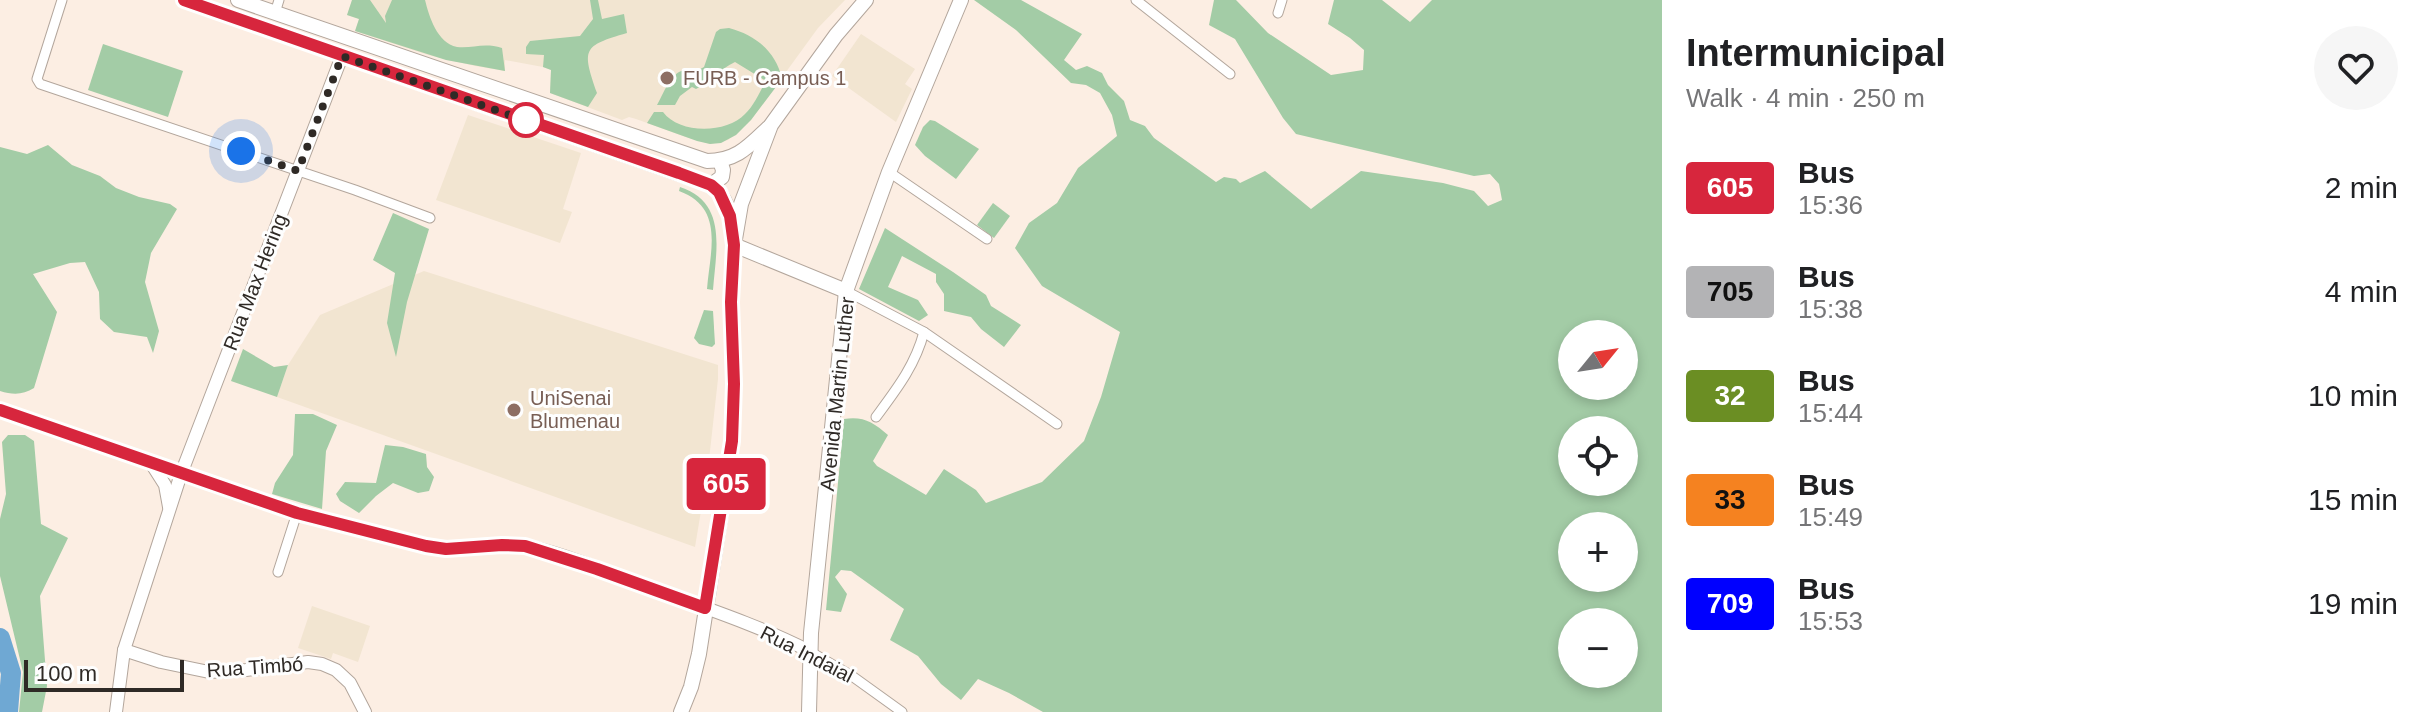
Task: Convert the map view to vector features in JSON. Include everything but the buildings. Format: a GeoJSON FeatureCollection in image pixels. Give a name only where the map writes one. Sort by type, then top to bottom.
{"type":"FeatureCollection","features":[{"type":"Feature","properties":{"kind":"main road"},"geometry":{"type":"LineString","coordinates":[[184,0],[711,185],[726,202],[734,245]]}},
{"type":"Feature","properties":{"kind":"main road"},"geometry":{"type":"LineString","coordinates":[[238,0],[277,7],[349,38],[707,161],[727,160],[747,149],[771,125],[836,35],[866,0]]}},
{"type":"Feature","properties":{"kind":"main road","name":"Avenida Martin Luther"},"geometry":{"type":"LineString","coordinates":[[809,712],[809,651],[846,291],[889,172],[961,0]]}},
{"type":"Feature","properties":{"kind":"main road"},"geometry":{"type":"LineString","coordinates":[[342,56],[349,38]]}},
{"type":"Feature","properties":{"kind":"main road","name":"Rua Max Hering"},"geometry":{"type":"LineString","coordinates":[[116,712],[124,650],[181,474],[342,56]]}},
{"type":"Feature","properties":{"kind":"main road"},"geometry":{"type":"LineString","coordinates":[[681,712],[699,654],[732,441],[734,384],[731,302],[734,245],[741,204],[771,125]]}},
{"type":"Feature","properties":{"kind":"main road"},"geometry":{"type":"LineString","coordinates":[[711,185],[722,177],[720,161]]}},
{"type":"Feature","properties":{"kind":"main road"},"geometry":{"type":"LineString","coordinates":[[734,245],[846,291]]}},
{"type":"Feature","properties":{"kind":"main road","name":"Rua Indaial"},"geometry":{"type":"LineString","coordinates":[[3,411],[297,513],[436,548],[525,546],[705,608],[809,651]]}},
{"type":"Feature","properties":{"kind":"main road"},"geometry":{"type":"LineString","coordinates":[[151,463],[165,485],[169,509]]}},
{"type":"Feature","properties":{"kind":"main road","name":"Rua Timbó"},"geometry":{"type":"LineString","coordinates":[[124,650],[174,666],[209,672],[308,662],[322,664],[336,670],[350,683],[365,712]]}},
{"type":"Feature","properties":{"kind":"street"},"geometry":{"type":"LineString","coordinates":[[62,0],[37,79],[45,86],[430,218]]}},
{"type":"Feature","properties":{"kind":"street"},"geometry":{"type":"LineString","coordinates":[[1136,0],[1230,74]]}},
{"type":"Feature","properties":{"kind":"street"},"geometry":{"type":"LineString","coordinates":[[1278,13],[1282,0]]}},
{"type":"Feature","properties":{"kind":"street"},"geometry":{"type":"LineString","coordinates":[[889,172],[987,239]]}},
{"type":"Feature","properties":{"kind":"street"},"geometry":{"type":"LineString","coordinates":[[846,291],[924,332],[1057,424]]}},
{"type":"Feature","properties":{"kind":"street"},"geometry":{"type":"LineString","coordinates":[[876,417],[911,369],[924,332]]}},
{"type":"Feature","properties":{"kind":"street"},"geometry":{"type":"LineString","coordinates":[[278,572],[297,513]]}},
{"type":"Feature","properties":{"kind":"street","name":"Rua Indaial"},"geometry":{"type":"LineString","coordinates":[[809,651],[852,676],[902,712]]}},
{"type":"Feature","properties":{"kind":"shaded area","name":"FURB - Campus 1"},"geometry":{"type":"Polygon","coordinates":[[[352,0],[845,0],[818,28],[751,120],[728,140],[710,144],[629,117],[622,120],[550,93],[551,70],[543,67],[505,60],[505,71],[475,66],[428,55],[355,31],[359,19],[347,15],[352,0]]]}},
{"type":"Feature","properties":{"kind":"shaded area","name":"FURB - Campus 1"},"geometry":{"type":"Polygon","coordinates":[[[861,34],[915,69],[905,84],[912,89],[896,122],[832,76],[861,34]]]}},
{"type":"Feature","properties":{"kind":"shaded area"},"geometry":{"type":"Polygon","coordinates":[[[468,115],[581,153],[563,209],[572,212],[560,243],[436,200],[468,115]]]}},
{"type":"Feature","properties":{"kind":"shaded area","name":"UniSenai Blumenau"},"geometry":{"type":"Polygon","coordinates":[[[424,271],[718,365],[708,469],[695,547],[277,397],[288,365],[320,315],[424,271]]]}},
{"type":"Feature","properties":{"kind":"shaded area"},"geometry":{"type":"Polygon","coordinates":[[[312,606],[370,626],[358,662],[333,653],[331,659],[298,648],[312,606]]]}},
{"type":"Feature","properties":{"kind":"green space"},"geometry":{"type":"Polygon","coordinates":[[[352,0],[370,0],[386,23],[385,16],[392,0],[425,0],[435,28],[444,40],[457,47],[502,48],[505,71],[446,60],[355,31],[359,19],[347,15],[352,0]]]}},
{"type":"Feature","properties":{"kind":"green space"},"geometry":{"type":"Polygon","coordinates":[[[590,0],[598,0],[602,19],[624,14],[627,33],[601,42],[590,51],[589,67],[597,93],[588,107],[550,93],[551,70],[543,67],[544,55],[526,54],[526,47],[530,41],[580,36],[593,19],[590,0]]]}},
{"type":"Feature","properties":{"kind":"green space"},"geometry":{"type":"Polygon","coordinates":[[[974,0],[1021,0],[1082,34],[1064,60],[1076,70],[1087,66],[1102,73],[1108,85],[1124,101],[1130,120],[1145,126],[1154,138],[1216,182],[1224,177],[1240,183],[1265,171],[1311,209],[1361,171],[1443,183],[1474,191],[1488,206],[1502,200],[1499,184],[1490,174],[1474,176],[1296,134],[1235,39],[1209,25],[1214,0],[1236,0],[1268,33],[1331,75],[1363,70],[1364,50],[1328,24],[1334,0],[1382,0],[1410,22],[1432,0],[1662,0],[1662,712],[1043,712],[978,679],[961,700],[941,684],[918,656],[890,640],[904,609],[851,571],[841,570],[835,577],[847,594],[841,612],[826,610],[844,419],[868,421],[888,435],[873,461],[926,495],[944,469],[976,490],[986,503],[1042,482],[1084,441],[1120,332],[1042,286],[1015,248],[1029,223],[1057,203],[1078,168],[1117,136],[1112,115],[1100,93],[1086,85],[1071,83],[1016,30],[974,0]]]}},
{"type":"Feature","properties":{"kind":"green space"},"geometry":{"type":"Polygon","coordinates":[[[729,28],[763,46],[775,60],[782,79],[751,120],[736,135],[721,143],[710,144],[647,123],[654,112],[663,112],[670,119],[691,128],[715,128],[737,121],[748,111],[766,81],[735,62],[702,86],[692,87],[680,96],[675,105],[657,105],[676,74],[704,67],[716,32],[729,28]]]}},
{"type":"Feature","properties":{"kind":"green space"},"geometry":{"type":"Polygon","coordinates":[[[103,44],[183,71],[168,117],[88,90],[103,44]]]}},
{"type":"Feature","properties":{"kind":"green space"},"geometry":{"type":"Polygon","coordinates":[[[930,120],[979,149],[956,179],[915,145],[923,127],[930,120]]]}},
{"type":"Feature","properties":{"kind":"green space"},"geometry":{"type":"Polygon","coordinates":[[[48,145],[72,165],[100,176],[116,188],[170,204],[177,209],[151,253],[145,282],[159,331],[153,353],[147,337],[114,332],[100,319],[99,292],[85,262],[33,274],[57,312],[34,388],[22,393],[9,393],[0,391],[0,147],[27,154],[48,145]]]}},
{"type":"Feature","properties":{"kind":"green space"},"geometry":{"type":"Polygon","coordinates":[[[680,187],[695,194],[706,204],[712,216],[717,244],[713,290],[707,289],[712,246],[709,219],[694,199],[679,191],[680,187]]]}},
{"type":"Feature","properties":{"kind":"green space"},"geometry":{"type":"Polygon","coordinates":[[[993,203],[1010,216],[994,238],[977,225],[993,203]]]}},
{"type":"Feature","properties":{"kind":"green space"},"geometry":{"type":"Polygon","coordinates":[[[393,213],[429,229],[407,302],[396,357],[387,323],[395,273],[373,260],[393,213]]]}},
{"type":"Feature","properties":{"kind":"green space"},"geometry":{"type":"Polygon","coordinates":[[[885,228],[986,295],[991,306],[1021,325],[1004,347],[971,317],[944,311],[944,294],[936,282],[936,274],[902,256],[888,287],[918,300],[928,315],[919,321],[859,289],[885,228]]]}},
{"type":"Feature","properties":{"kind":"green space"},"geometry":{"type":"Polygon","coordinates":[[[704,310],[713,311],[715,344],[712,347],[699,344],[694,338],[704,310]]]}},
{"type":"Feature","properties":{"kind":"green space"},"geometry":{"type":"Polygon","coordinates":[[[243,349],[274,367],[288,365],[277,397],[231,381],[243,349]]]}},
{"type":"Feature","properties":{"kind":"green space"},"geometry":{"type":"Polygon","coordinates":[[[295,414],[313,414],[337,425],[326,451],[322,509],[272,494],[275,483],[293,455],[295,414]]]}},
{"type":"Feature","properties":{"kind":"green space"},"geometry":{"type":"Polygon","coordinates":[[[8,435],[25,435],[34,441],[41,524],[68,538],[40,596],[47,686],[42,712],[19,712],[23,672],[0,576],[0,519],[6,494],[2,442],[8,435]]]}},
{"type":"Feature","properties":{"kind":"green space"},"geometry":{"type":"Polygon","coordinates":[[[385,445],[426,454],[427,467],[434,477],[429,491],[418,493],[393,483],[359,513],[340,501],[336,494],[345,482],[376,483],[385,445]]]}},
{"type":"Feature","properties":{"kind":"waterway"},"geometry":{"type":"LineString","coordinates":[[0,638],[11,673],[8,712]]}},
{"type":"Feature","properties":{"kind":"bus line","name":"605"},"geometry":{"type":"LineString","coordinates":[[0,410],[297,513],[446,549],[525,546],[705,608],[732,441],[734,384],[731,315],[734,245],[730,216],[719,192],[711,185],[679,173],[184,0]]}},
{"type":"Feature","properties":{"kind":"place","name":"FURB - Campus 1"},"geometry":{"type":"Point","coordinates":[667,78]}},
{"type":"Feature","properties":{"kind":"place","name":"UniSenai Blumenau"},"geometry":{"type":"Point","coordinates":[514,410]}},
{"type":"Feature","properties":{"kind":"route"},"geometry":{"type":"LineString","coordinates":[[241,151],[298,171],[342,56],[533,123],[526,120]]}}]}
